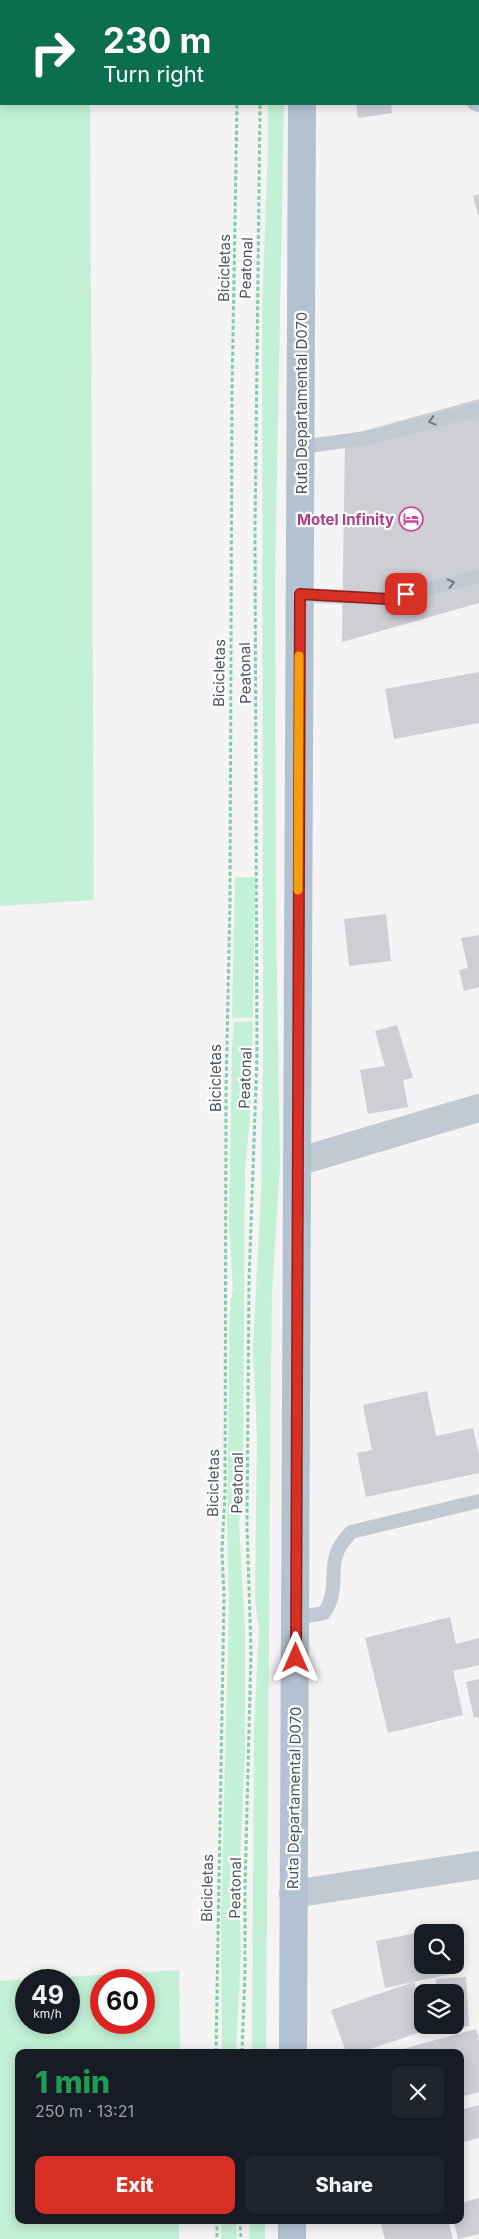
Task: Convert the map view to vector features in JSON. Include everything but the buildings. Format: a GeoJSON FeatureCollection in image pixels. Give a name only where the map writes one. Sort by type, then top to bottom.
{"type":"FeatureCollection","features":[{"type":"Feature","properties":{"kind":"main road","name":"Ruta Departamental D070"},"geometry":{"type":"LineString","coordinates":[[293,2049],[302,105]]}},
{"type":"Feature","properties":{"kind":"main road"},"geometry":{"type":"LineString","coordinates":[[292,2224],[292,2239]]}},
{"type":"Feature","properties":{"kind":"street"},"geometry":{"type":"LineString","coordinates":[[297,1162],[479,1108]]}},
{"type":"Feature","properties":{"kind":"street"},"geometry":{"type":"LineString","coordinates":[[293,1894],[479,1866]]}},
{"type":"Feature","properties":{"kind":"lane"},"geometry":{"type":"LineString","coordinates":[[300,447],[374,437],[479,409]]}},
{"type":"Feature","properties":{"kind":"lane"},"geometry":{"type":"LineString","coordinates":[[300,594],[388,599],[479,576]]}},
{"type":"Feature","properties":{"kind":"lane"},"geometry":{"type":"LineString","coordinates":[[296,1618],[324,1613],[332,1602],[334,1567],[339,1548],[351,1532],[479,1501]]}},
{"type":"Feature","properties":{"kind":"path","name":"Bicicletas"},"geometry":{"type":"LineString","coordinates":[[216,2049],[224,1597],[222,1552],[226,1492],[226,1093],[230,900],[232,392],[237,105]]}},
{"type":"Feature","properties":{"kind":"path","name":"Peatonal"},"geometry":{"type":"LineString","coordinates":[[242,2049],[246,1973],[245,1887],[251,1651],[247,1527],[249,1443],[248,1281],[257,1049],[254,530],[260,105]]}},
{"type":"Feature","properties":{"kind":"path"},"geometry":{"type":"LineString","coordinates":[[217,2224],[217,2239]]}},
{"type":"Feature","properties":{"kind":"path"},"geometry":{"type":"LineString","coordinates":[[240,2224],[241,2239]]}},
{"type":"Feature","properties":{"kind":"green space"},"geometry":{"type":"Polygon","coordinates":[[[0,105],[90,105],[94,900],[0,906],[0,105]]]}},
{"type":"Feature","properties":{"kind":"green space"},"geometry":{"type":"Polygon","coordinates":[[[268,105],[284,105],[275,580],[276,915],[280,1164],[272,1294],[266,2049],[252,2049],[254,1730],[259,1629],[255,1601],[257,1437],[253,1347],[261,1194],[263,1055],[262,312],[268,105]]]}},
{"type":"Feature","properties":{"kind":"green space"},"geometry":{"type":"Polygon","coordinates":[[[235,877],[255,877],[253,1017],[232,1018],[235,877]]]}},
{"type":"Feature","properties":{"kind":"green space"},"geometry":{"type":"Polygon","coordinates":[[[253,1021],[251,1106],[245,1170],[243,1465],[239,1523],[245,1628],[245,1751],[239,1880],[241,1954],[236,2049],[222,2049],[221,1923],[229,1603],[227,1529],[230,1304],[233,1290],[229,1220],[234,1022],[253,1021]]]}},
{"type":"Feature","properties":{"kind":"green space"},"geometry":{"type":"Polygon","coordinates":[[[179,1970],[180,2049],[15,2049],[15,2224],[179,2224],[179,2239],[0,2239],[0,1981],[15,1980],[15,2034],[80,2034],[80,1976],[90,1975],[90,2034],[155,2034],[155,1971],[179,1970]]]}},
{"type":"Feature","properties":{"kind":"green space"},"geometry":{"type":"Polygon","coordinates":[[[221,2224],[236,2224],[237,2239],[221,2239],[221,2224]]]}},
{"type":"Feature","properties":{"kind":"green space"},"geometry":{"type":"Polygon","coordinates":[[[250,2224],[265,2224],[265,2239],[249,2239],[250,2224]]]}},
{"type":"Feature","properties":{"kind":"slow traffic"},"geometry":{"type":"LineString","coordinates":[[298,890],[299,656]]}},
{"type":"Feature","properties":{"kind":"place","name":"Motel Infinity"},"geometry":{"type":"Point","coordinates":[411,519]}},
{"type":"Feature","properties":{"kind":"route"},"geometry":{"type":"LineString","coordinates":[[296,1658],[300,594],[388,599],[406,594]]}}]}
